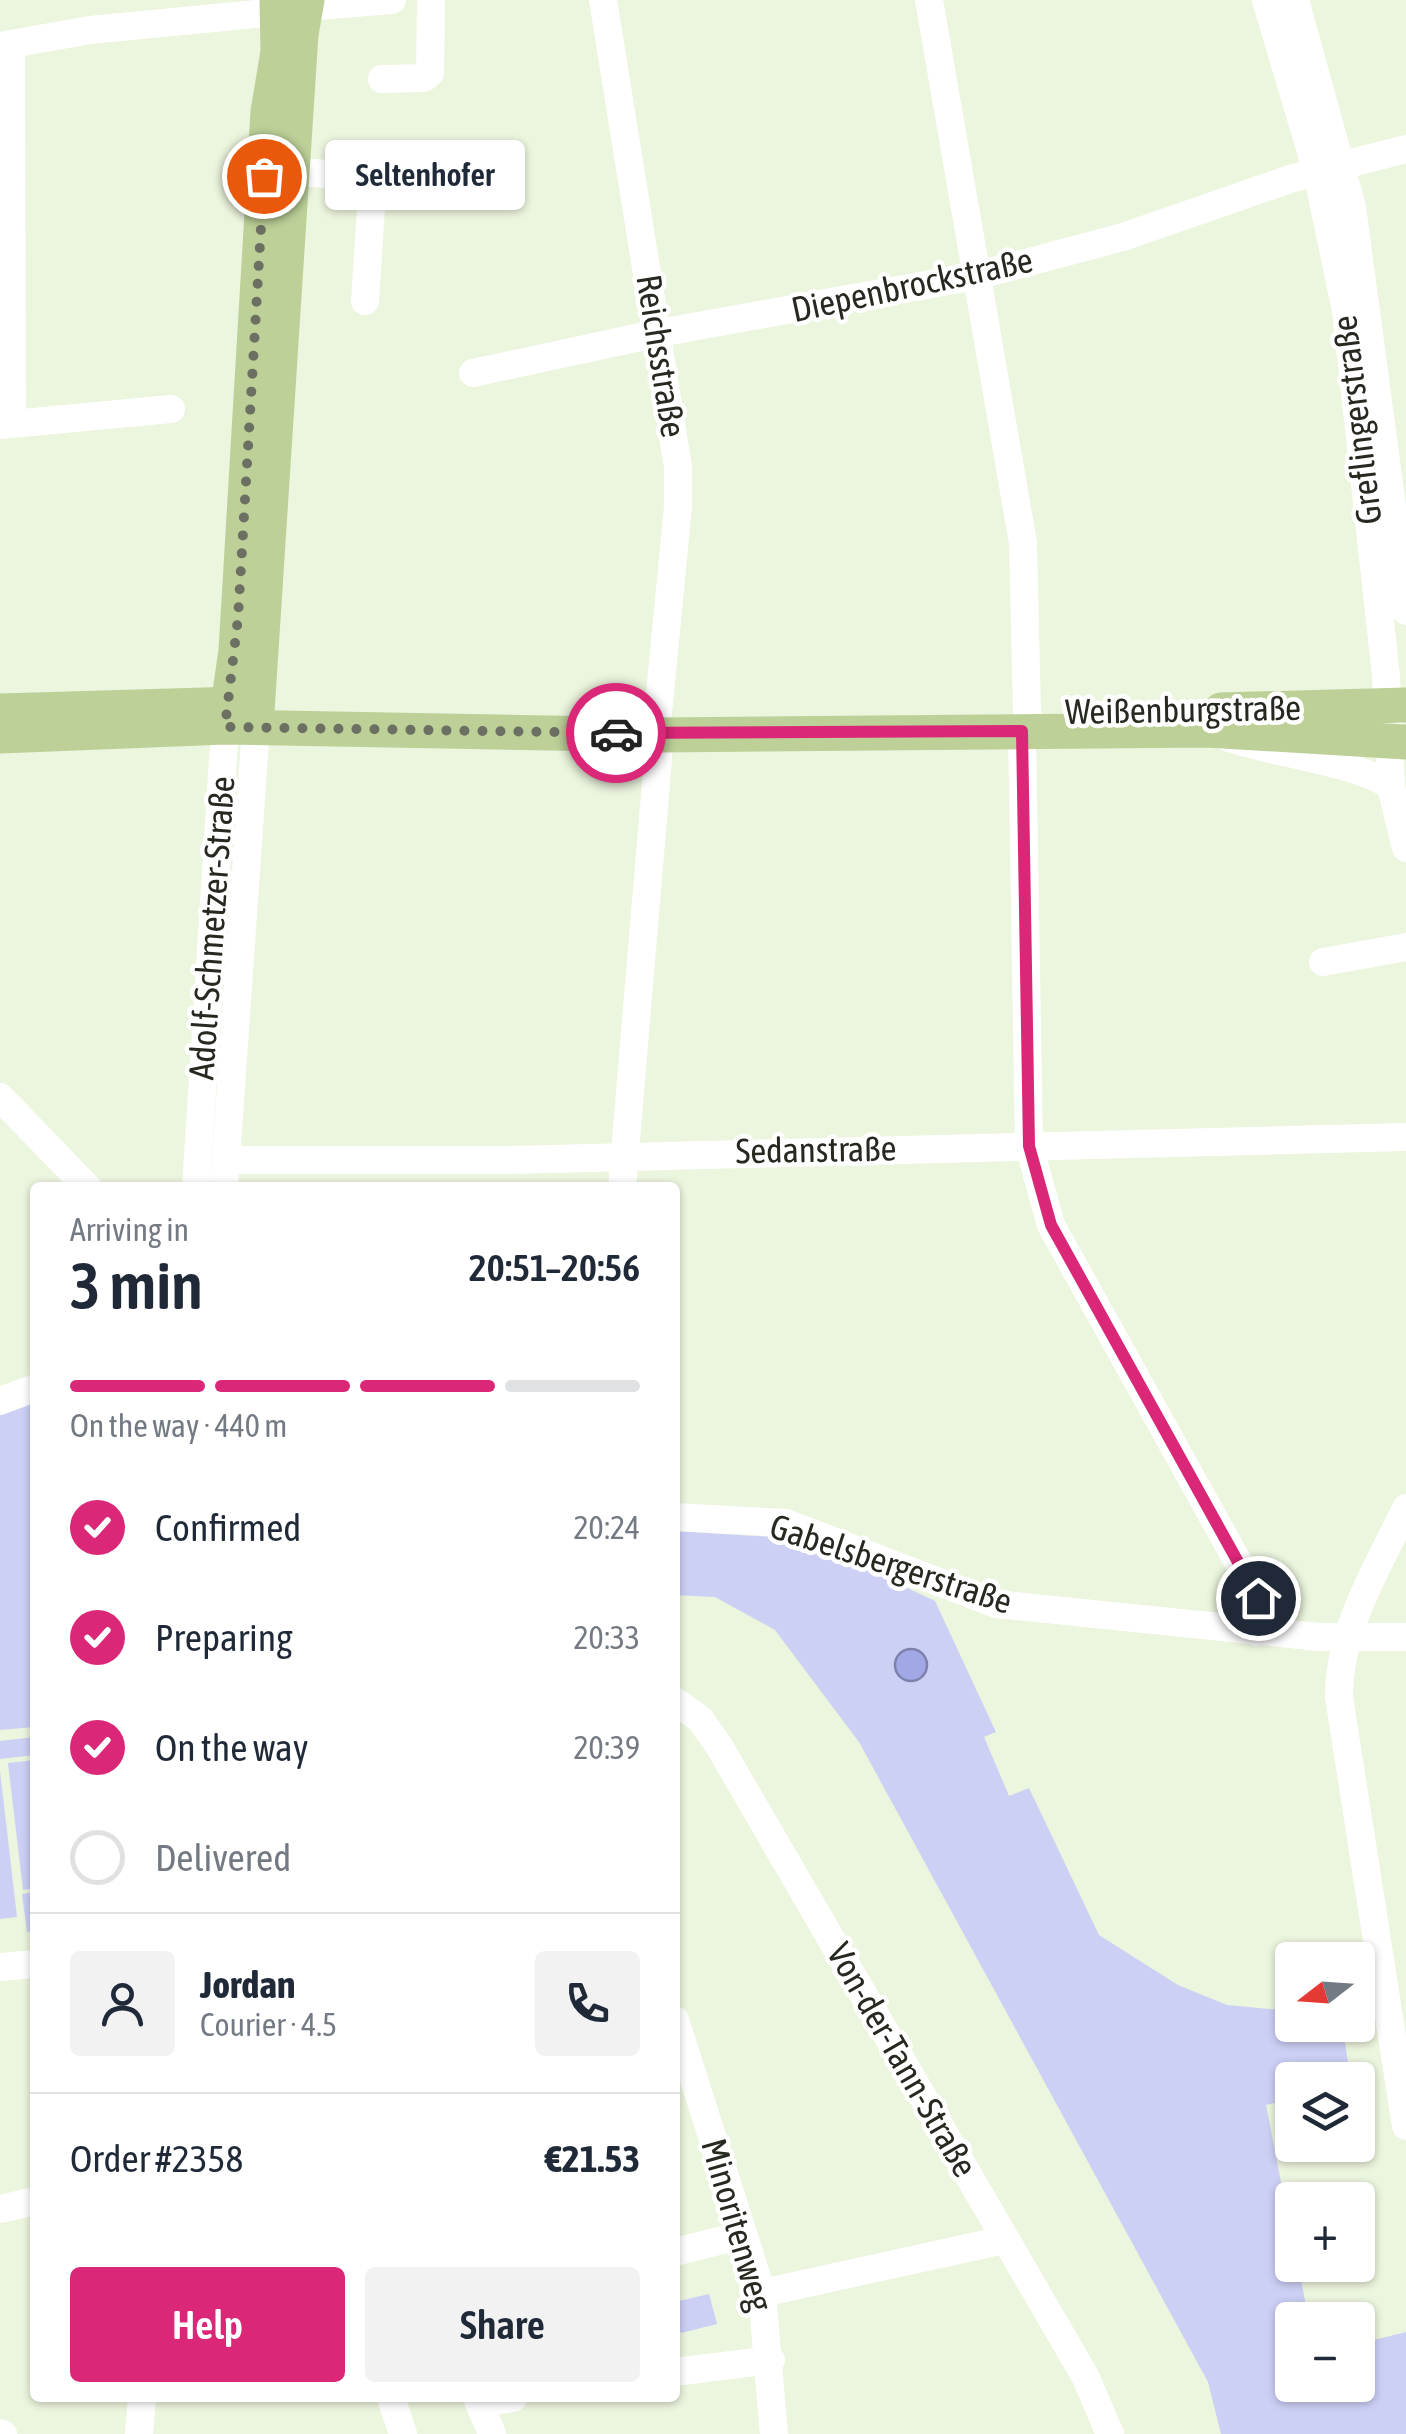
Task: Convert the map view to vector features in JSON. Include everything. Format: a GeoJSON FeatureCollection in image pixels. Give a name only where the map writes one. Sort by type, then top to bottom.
{"type":"FeatureCollection","features":[{"type":"Feature","properties":{"kind":"main road","name":"Adolf-Schmetzer-Straße"},"geometry":{"type":"LineString","coordinates":[[241,715],[293,172],[294,11]]}},
{"type":"Feature","properties":{"kind":"main road","name":"Adolf-Schmetzer-Straße"},"geometry":{"type":"LineString","coordinates":[[241,715],[238,618],[268,112],[278,52],[294,11]]}},
{"type":"Feature","properties":{"kind":"main road","name":"Weißenburgstraße"},"geometry":{"type":"LineString","coordinates":[[0,711],[658,724],[1025,722],[1397,706]]}},
{"type":"Feature","properties":{"kind":"main road","name":"Weißenburgstraße"},"geometry":{"type":"LineString","coordinates":[[0,736],[241,715]]}},
{"type":"Feature","properties":{"kind":"main road","name":"Weißenburgstraße"},"geometry":{"type":"LineString","coordinates":[[1025,722],[1398,742]]}},
{"type":"Feature","properties":{"kind":"street"},"geometry":{"type":"LineString","coordinates":[[171,408],[6,423],[6,44],[90,30],[392,0]]}},
{"type":"Feature","properties":{"kind":"street"},"geometry":{"type":"LineString","coordinates":[[382,78],[424,78],[430,74],[431,0]]}},
{"type":"Feature","properties":{"kind":"street","name":"Reichsstraße"},"geometry":{"type":"LineString","coordinates":[[604,0],[660,333],[678,496],[622,1182]]}},
{"type":"Feature","properties":{"kind":"street"},"geometry":{"type":"LineString","coordinates":[[929,0],[1023,543],[1029,1146],[1051,1225],[1258,1598],[1256,1632]]}},
{"type":"Feature","properties":{"kind":"street","name":"Greflingerstraße"},"geometry":{"type":"LineString","coordinates":[[1266,0],[1330,169],[1397,706],[1398,742],[1391,787],[1406,848]]}},
{"type":"Feature","properties":{"kind":"street","name":"Greflingerstraße"},"geometry":{"type":"LineString","coordinates":[[1295,0],[1330,169],[1366,294],[1406,611]]}},
{"type":"Feature","properties":{"kind":"street","name":"Diepenbrockstraße"},"geometry":{"type":"LineString","coordinates":[[474,373],[660,333],[976,276],[1123,237],[1330,169],[1406,150]]}},
{"type":"Feature","properties":{"kind":"street"},"geometry":{"type":"LineString","coordinates":[[293,172],[367,176],[372,192],[364,301]]}},
{"type":"Feature","properties":{"kind":"street","name":"Adolf-Schmetzer-Straße"},"geometry":{"type":"LineString","coordinates":[[225,1174],[241,715]]}},
{"type":"Feature","properties":{"kind":"street","name":"Adolf-Schmetzer-Straße"},"geometry":{"type":"LineString","coordinates":[[197,1182],[241,715]]}},
{"type":"Feature","properties":{"kind":"street","name":"Weißenburgstraße"},"geometry":{"type":"LineString","coordinates":[[1206,730],[1265,752],[1368,773],[1391,787]]}},
{"type":"Feature","properties":{"kind":"street"},"geometry":{"type":"LineString","coordinates":[[1323,962],[1406,947]]}},
{"type":"Feature","properties":{"kind":"street"},"geometry":{"type":"LineString","coordinates":[[0,1096],[82,1182]]}},
{"type":"Feature","properties":{"kind":"street","name":"Sedanstraße"},"geometry":{"type":"LineString","coordinates":[[225,1174],[624,1156],[1406,1137]]}},
{"type":"Feature","properties":{"kind":"street"},"geometry":{"type":"LineString","coordinates":[[0,1402],[30,1390]]}},
{"type":"Feature","properties":{"kind":"street"},"geometry":{"type":"LineString","coordinates":[[1406,1508],[1346,1636],[1339,1697],[1402,2072],[1406,2126]]}},
{"type":"Feature","properties":{"kind":"street","name":"Gabelsbergerstraße"},"geometry":{"type":"LineString","coordinates":[[680,1517],[786,1523],[996,1604],[1256,1632],[1406,1637]]}},
{"type":"Feature","properties":{"kind":"street","name":"Von-der-Tann-Straße"},"geometry":{"type":"LineString","coordinates":[[680,1704],[700,1718],[719,1746],[1085,2376],[1110,2434]]}},
{"type":"Feature","properties":{"kind":"street"},"geometry":{"type":"LineString","coordinates":[[0,1967],[30,1964]]}},
{"type":"Feature","properties":{"kind":"street","name":"Minoritenweg"},"geometry":{"type":"LineString","coordinates":[[680,2055],[684,2083],[762,2294],[771,2360],[774,2434]]}},
{"type":"Feature","properties":{"kind":"street"},"geometry":{"type":"LineString","coordinates":[[0,2209],[30,2201]]}},
{"type":"Feature","properties":{"kind":"street"},"geometry":{"type":"LineString","coordinates":[[680,2251],[743,2235]]}},
{"type":"Feature","properties":{"kind":"street"},"geometry":{"type":"LineString","coordinates":[[762,2294],[1004,2240]]}},
{"type":"Feature","properties":{"kind":"street"},"geometry":{"type":"LineString","coordinates":[[680,2371],[771,2360]]}},
{"type":"Feature","properties":{"kind":"street"},"geometry":{"type":"LineString","coordinates":[[139,2434],[142,2402]]}},
{"type":"Feature","properties":{"kind":"street"},"geometry":{"type":"LineString","coordinates":[[392,2402],[403,2434]]}},
{"type":"Feature","properties":{"kind":"street"},"geometry":{"type":"LineString","coordinates":[[479,2402],[492,2434]]}},
{"type":"Feature","properties":{"kind":"shaded area"},"geometry":{"type":"Polygon","coordinates":[[[30,1402],[30,1727],[0,1730],[0,1414],[30,1402]]]}},
{"type":"Feature","properties":{"kind":"shaded area"},"geometry":{"type":"Polygon","coordinates":[[[680,1531],[789,1538],[815,1545],[935,1601],[996,1732],[984,1737],[1009,1796],[1029,1788],[1099,1935],[1178,1985],[1227,2005],[1275,2009],[1275,2042],[1345,2042],[1348,2062],[1275,2062],[1275,2103],[1266,2105],[1281,2182],[1275,2182],[1275,2282],[1301,2282],[1305,2302],[1275,2302],[1275,2402],[1375,2402],[1375,2340],[1406,2332],[1406,2434],[1221,2434],[1208,2382],[859,1742],[775,1630],[715,1597],[680,1595],[680,1531]]]}},
{"type":"Feature","properties":{"kind":"shaded area"},"geometry":{"type":"Polygon","coordinates":[[[30,1738],[30,1756],[0,1759],[0,1741],[30,1738]]]}},
{"type":"Feature","properties":{"kind":"shaded area"},"geometry":{"type":"Polygon","coordinates":[[[30,1761],[30,1889],[23,1890],[8,1763],[30,1761]]]}},
{"type":"Feature","properties":{"kind":"shaded area"},"geometry":{"type":"Polygon","coordinates":[[[0,1771],[17,1917],[0,1919],[0,1771]]]}},
{"type":"Feature","properties":{"kind":"shaded area"},"geometry":{"type":"Polygon","coordinates":[[[30,1893],[30,1932],[27,1932],[22,1894],[30,1893]]]}},
{"type":"Feature","properties":{"kind":"shaded area"},"geometry":{"type":"Polygon","coordinates":[[[709,2294],[717,2324],[681,2333],[680,2301],[709,2294]]]}},
{"type":"Feature","properties":{"kind":"water"},"geometry":{"type":"Polygon","coordinates":[[[911,1649],[922,1654],[927,1665],[922,1676],[911,1681],[900,1676],[895,1665],[900,1654],[911,1649]]]}},
{"type":"Feature","properties":{"kind":"way so far"},"geometry":{"type":"LineString","coordinates":[[264,176],[236,651],[225,727],[616,733]]}},
{"type":"Feature","properties":{"kind":"place","name":"Seltenhofer"},"geometry":{"type":"Point","coordinates":[264,176]}},
{"type":"Feature","properties":{"kind":"route"},"geometry":{"type":"LineString","coordinates":[[616,733],[1022,731],[1029,1146],[1040,1190],[1051,1225],[1258,1598]]}}]}
